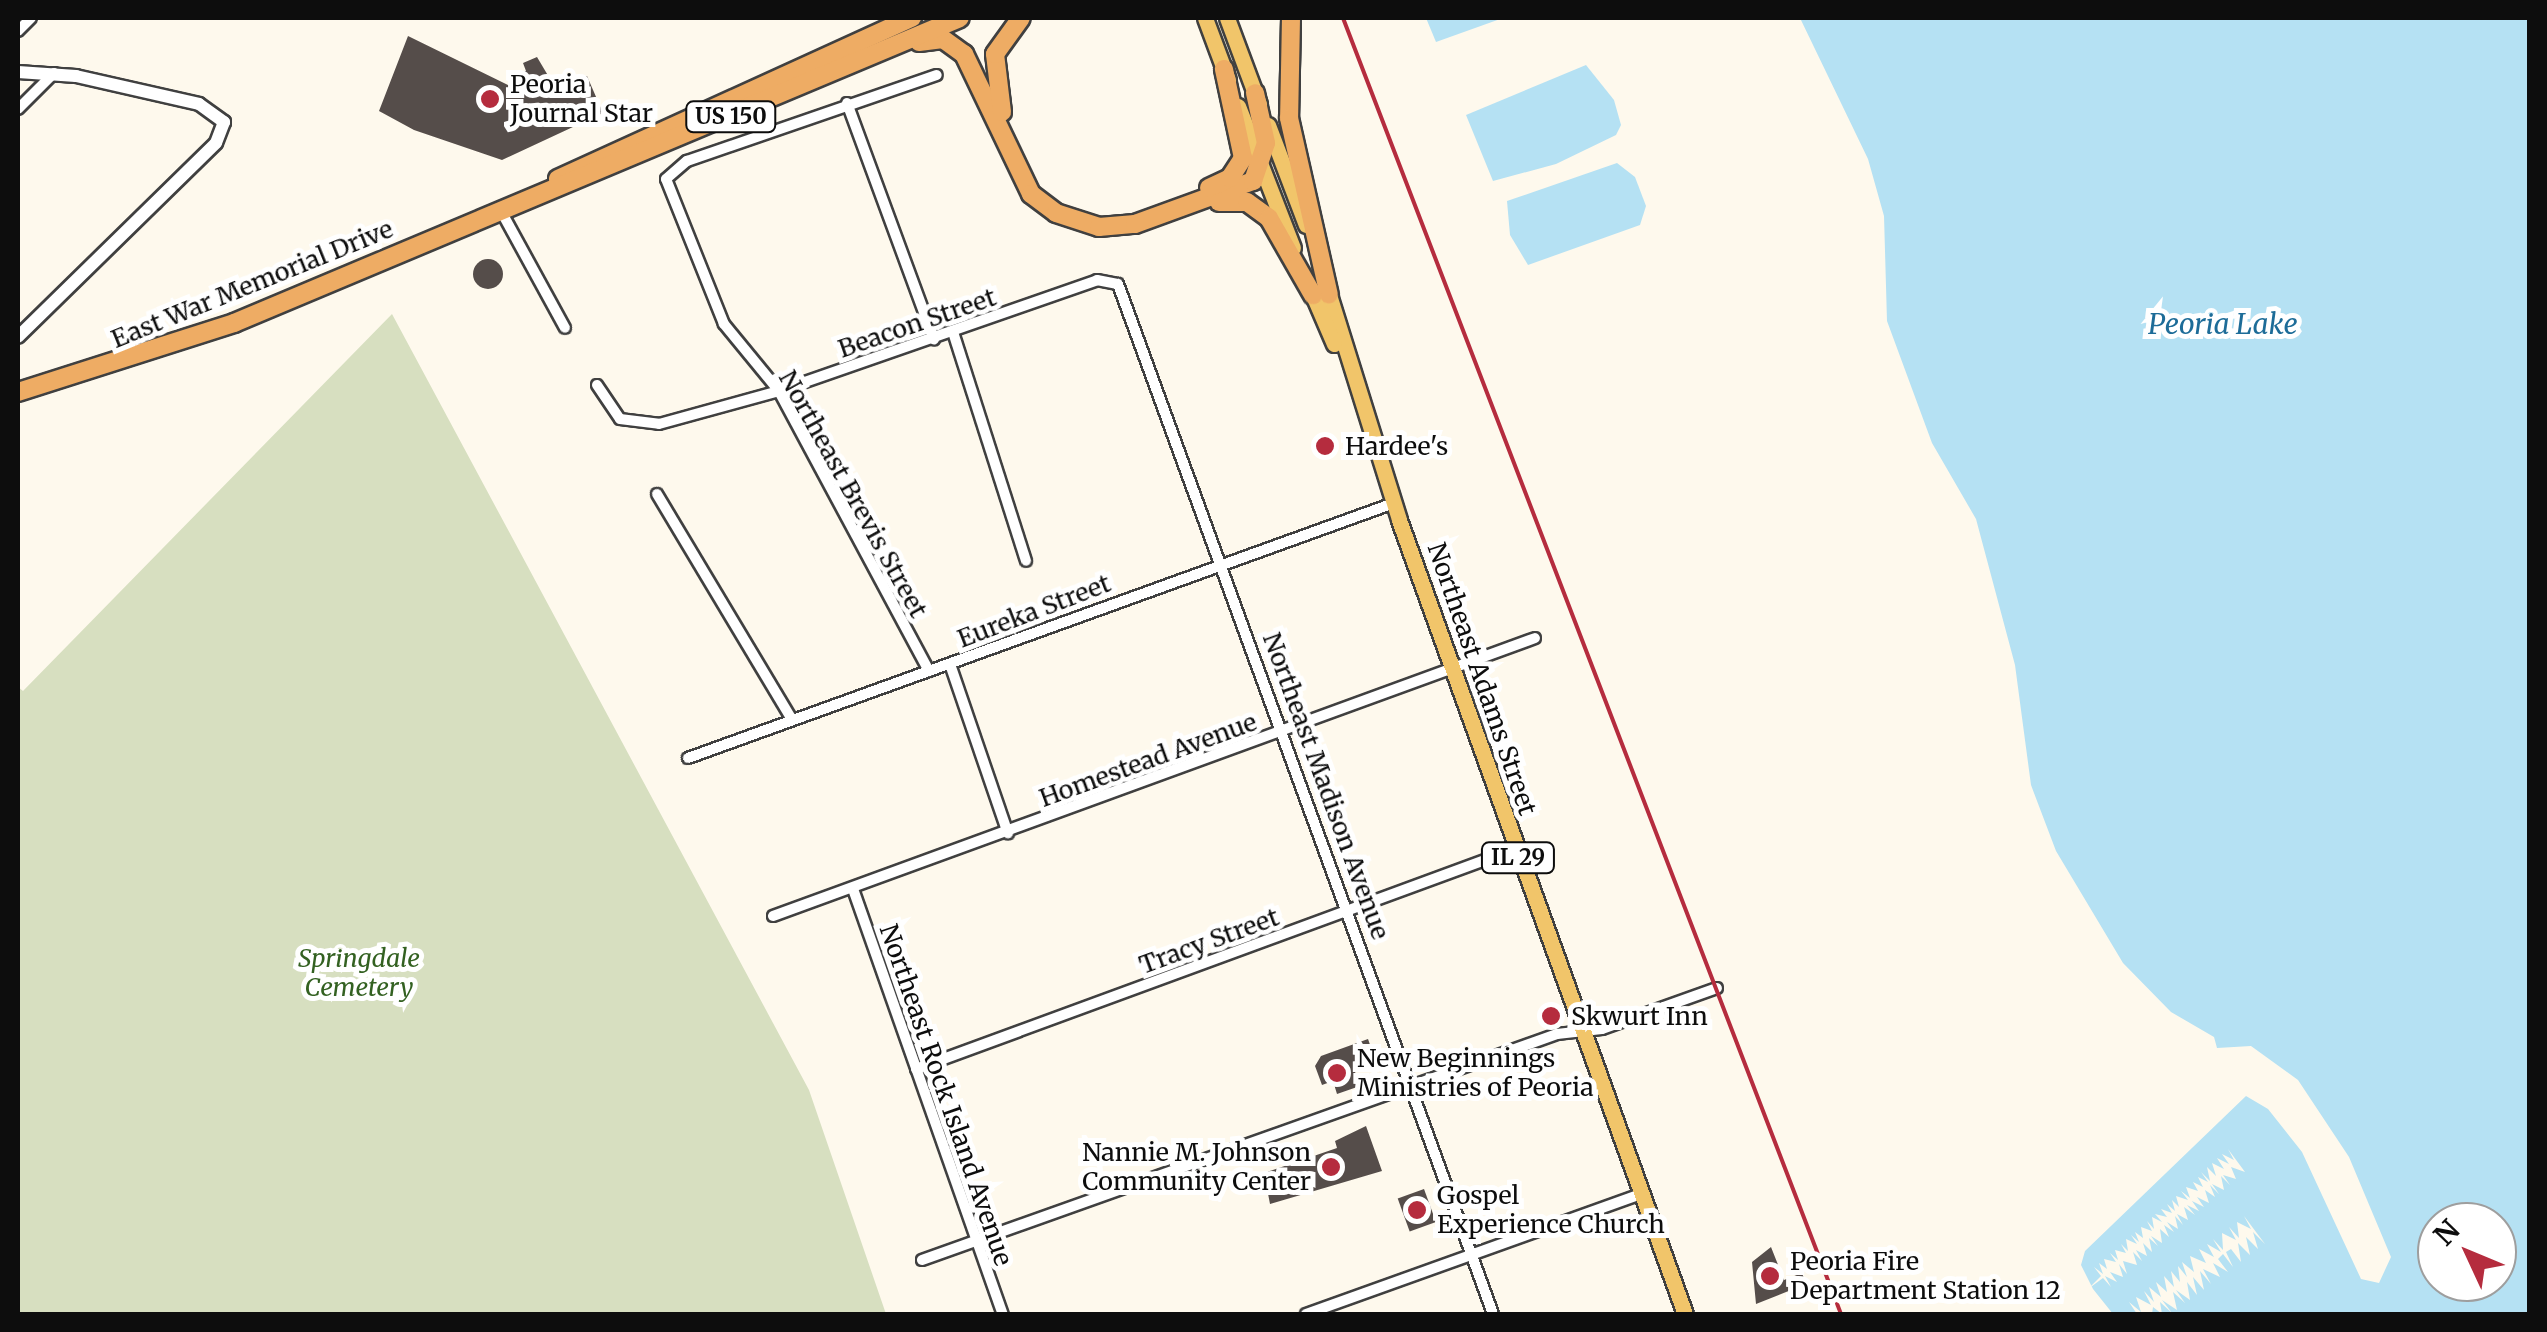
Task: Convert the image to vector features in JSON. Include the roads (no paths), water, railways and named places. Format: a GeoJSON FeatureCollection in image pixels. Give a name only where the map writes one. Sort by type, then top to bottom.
{"type":"FeatureCollection","features":[{"type":"Feature","properties":{"kind":"highway"},"geometry":{"type":"LineString","coordinates":[[842,60],[903,18]]}},
{"type":"Feature","properties":{"kind":"highway","name":"East War Memorial Drive"},"geometry":{"type":"LineString","coordinates":[[842,60],[912,18]]}},
{"type":"Feature","properties":{"kind":"highway","name":"East War Memorial Drive"},"geometry":{"type":"LineString","coordinates":[[18,392],[214,330],[842,60],[960,18]]}},
{"type":"Feature","properties":{"kind":"highway"},"geometry":{"type":"LineString","coordinates":[[1021,18],[995,54],[994,89],[1006,125],[1037,184],[1089,215],[1132,214],[1232,176],[1243,144],[1224,69]]}},
{"type":"Feature","properties":{"kind":"highway"},"geometry":{"type":"LineString","coordinates":[[1292,18],[1288,42],[1289,118],[1321,295]]}},
{"type":"Feature","properties":{"kind":"highway"},"geometry":{"type":"LineString","coordinates":[[842,60],[927,40],[950,42],[969,60],[1015,172],[1043,205],[1099,227],[1247,202],[1279,228],[1321,295]]}},
{"type":"Feature","properties":{"kind":"highway"},"geometry":{"type":"LineString","coordinates":[[1146,221],[1244,188],[1262,169],[1266,130],[1255,93]]}},
{"type":"Feature","properties":{"kind":"main road","name":"Northeast Adams Street"},"geometry":{"type":"LineString","coordinates":[[1205,18],[1262,169],[1321,295]]}},
{"type":"Feature","properties":{"kind":"main road","name":"Northeast Adams Street"},"geometry":{"type":"LineString","coordinates":[[1227,18],[1515,849],[1685,1314]]}},
{"type":"Feature","properties":{"kind":"street"},"geometry":{"type":"LineString","coordinates":[[18,31],[30,18]]}},
{"type":"Feature","properties":{"kind":"street"},"geometry":{"type":"LineString","coordinates":[[18,72],[54,73],[208,106],[224,122],[216,143],[18,337]]}},
{"type":"Feature","properties":{"kind":"street"},"geometry":{"type":"LineString","coordinates":[[18,109],[54,73]]}},
{"type":"Feature","properties":{"kind":"street"},"geometry":{"type":"LineString","coordinates":[[934,339],[847,103],[938,74]]}},
{"type":"Feature","properties":{"kind":"street","name":"Northeast Brevis Street"},"geometry":{"type":"LineString","coordinates":[[847,103],[687,160],[666,176],[724,324],[779,391],[929,671]]}},
{"type":"Feature","properties":{"kind":"street"},"geometry":{"type":"LineString","coordinates":[[500,209],[566,328]]}},
{"type":"Feature","properties":{"kind":"street","name":"Beacon Street"},"geometry":{"type":"LineString","coordinates":[[597,385],[620,419],[659,424],[779,391],[1110,278]]}},
{"type":"Feature","properties":{"kind":"street","name":"Northeast Madison Avenue"},"geometry":{"type":"LineString","coordinates":[[1110,278],[1130,308],[1493,1314]]}},
{"type":"Feature","properties":{"kind":"street"},"geometry":{"type":"LineString","coordinates":[[953,332],[1026,561]]}},
{"type":"Feature","properties":{"kind":"street"},"geometry":{"type":"LineString","coordinates":[[656,494],[792,720]]}},
{"type":"Feature","properties":{"kind":"street","name":"Eureka Street"},"geometry":{"type":"LineString","coordinates":[[688,758],[1394,503]]}},
{"type":"Feature","properties":{"kind":"street","name":"Homestead Avenue"},"geometry":{"type":"LineString","coordinates":[[773,916],[1534,638]]}},
{"type":"Feature","properties":{"kind":"street"},"geometry":{"type":"LineString","coordinates":[[950,664],[1008,833]]}},
{"type":"Feature","properties":{"kind":"street","name":"Tracy Street"},"geometry":{"type":"LineString","coordinates":[[916,1070],[1515,849]]}},
{"type":"Feature","properties":{"kind":"street","name":"Northeast Rock Island Avenue"},"geometry":{"type":"LineString","coordinates":[[852,889],[1002,1314]]}},
{"type":"Feature","properties":{"kind":"street"},"geometry":{"type":"LineString","coordinates":[[922,1260],[1411,1088],[1718,988]]}},
{"type":"Feature","properties":{"kind":"street"},"geometry":{"type":"LineString","coordinates":[[1306,1314],[1641,1194]]}},
{"type":"Feature","properties":{"kind":"water"},"geometry":{"type":"Polygon","coordinates":[[[1426,18],[1503,18],[1436,42],[1426,18]]]}},
{"type":"Feature","properties":{"kind":"water","name":"Peoria Lake"},"geometry":{"type":"Polygon","coordinates":[[[1800,18],[2529,18],[2529,1314],[2113,1314],[2093,1289],[2081,1265],[2085,1251],[2246,1096],[2268,1109],[2302,1152],[2361,1279],[2379,1283],[2391,1257],[2349,1157],[2298,1080],[2251,1046],[2217,1048],[2214,1037],[2171,1012],[2123,963],[2056,851],[2031,785],[2015,665],[1976,519],[1932,443],[1887,321],[1884,216],[1868,159],[1800,18]]]}},
{"type":"Feature","properties":{"kind":"water"},"geometry":{"type":"Polygon","coordinates":[[[1586,65],[1614,100],[1621,125],[1616,135],[1556,164],[1493,181],[1466,115],[1586,65]]]}},
{"type":"Feature","properties":{"kind":"water"},"geometry":{"type":"Polygon","coordinates":[[[1617,163],[1635,177],[1646,206],[1640,225],[1528,265],[1510,235],[1507,201],[1617,163]]]}},
{"type":"Feature","properties":{"kind":"railway"},"geometry":{"type":"LineString","coordinates":[[1343,18],[1841,1314]]}},
{"type":"Feature","properties":{"kind":"place","name":"Peoria Journal Star"},"geometry":{"type":"Point","coordinates":[490,99]}},
{"type":"Feature","properties":{"kind":"place","name":"Hardee's"},"geometry":{"type":"Point","coordinates":[1325,446]}},
{"type":"Feature","properties":{"kind":"place","name":"Skwurt Inn"},"geometry":{"type":"Point","coordinates":[1551,1016]}},
{"type":"Feature","properties":{"kind":"place","name":"New Beginnings Ministries of Peoria"},"geometry":{"type":"Point","coordinates":[1337,1073]}},
{"type":"Feature","properties":{"kind":"place","name":"Nannie M. Johnson Community Center"},"geometry":{"type":"Point","coordinates":[1331,1167]}},
{"type":"Feature","properties":{"kind":"place","name":"Gospel Experience Church"},"geometry":{"type":"Point","coordinates":[1417,1210]}},
{"type":"Feature","properties":{"kind":"place","name":"Peoria Fire Department Station 12"},"geometry":{"type":"Point","coordinates":[1770,1276]}},
{"type":"Feature","properties":{"kind":"park label","name":"Springdale Cemetery"},"geometry":{"type":"Point","coordinates":[359,974]}}]}
